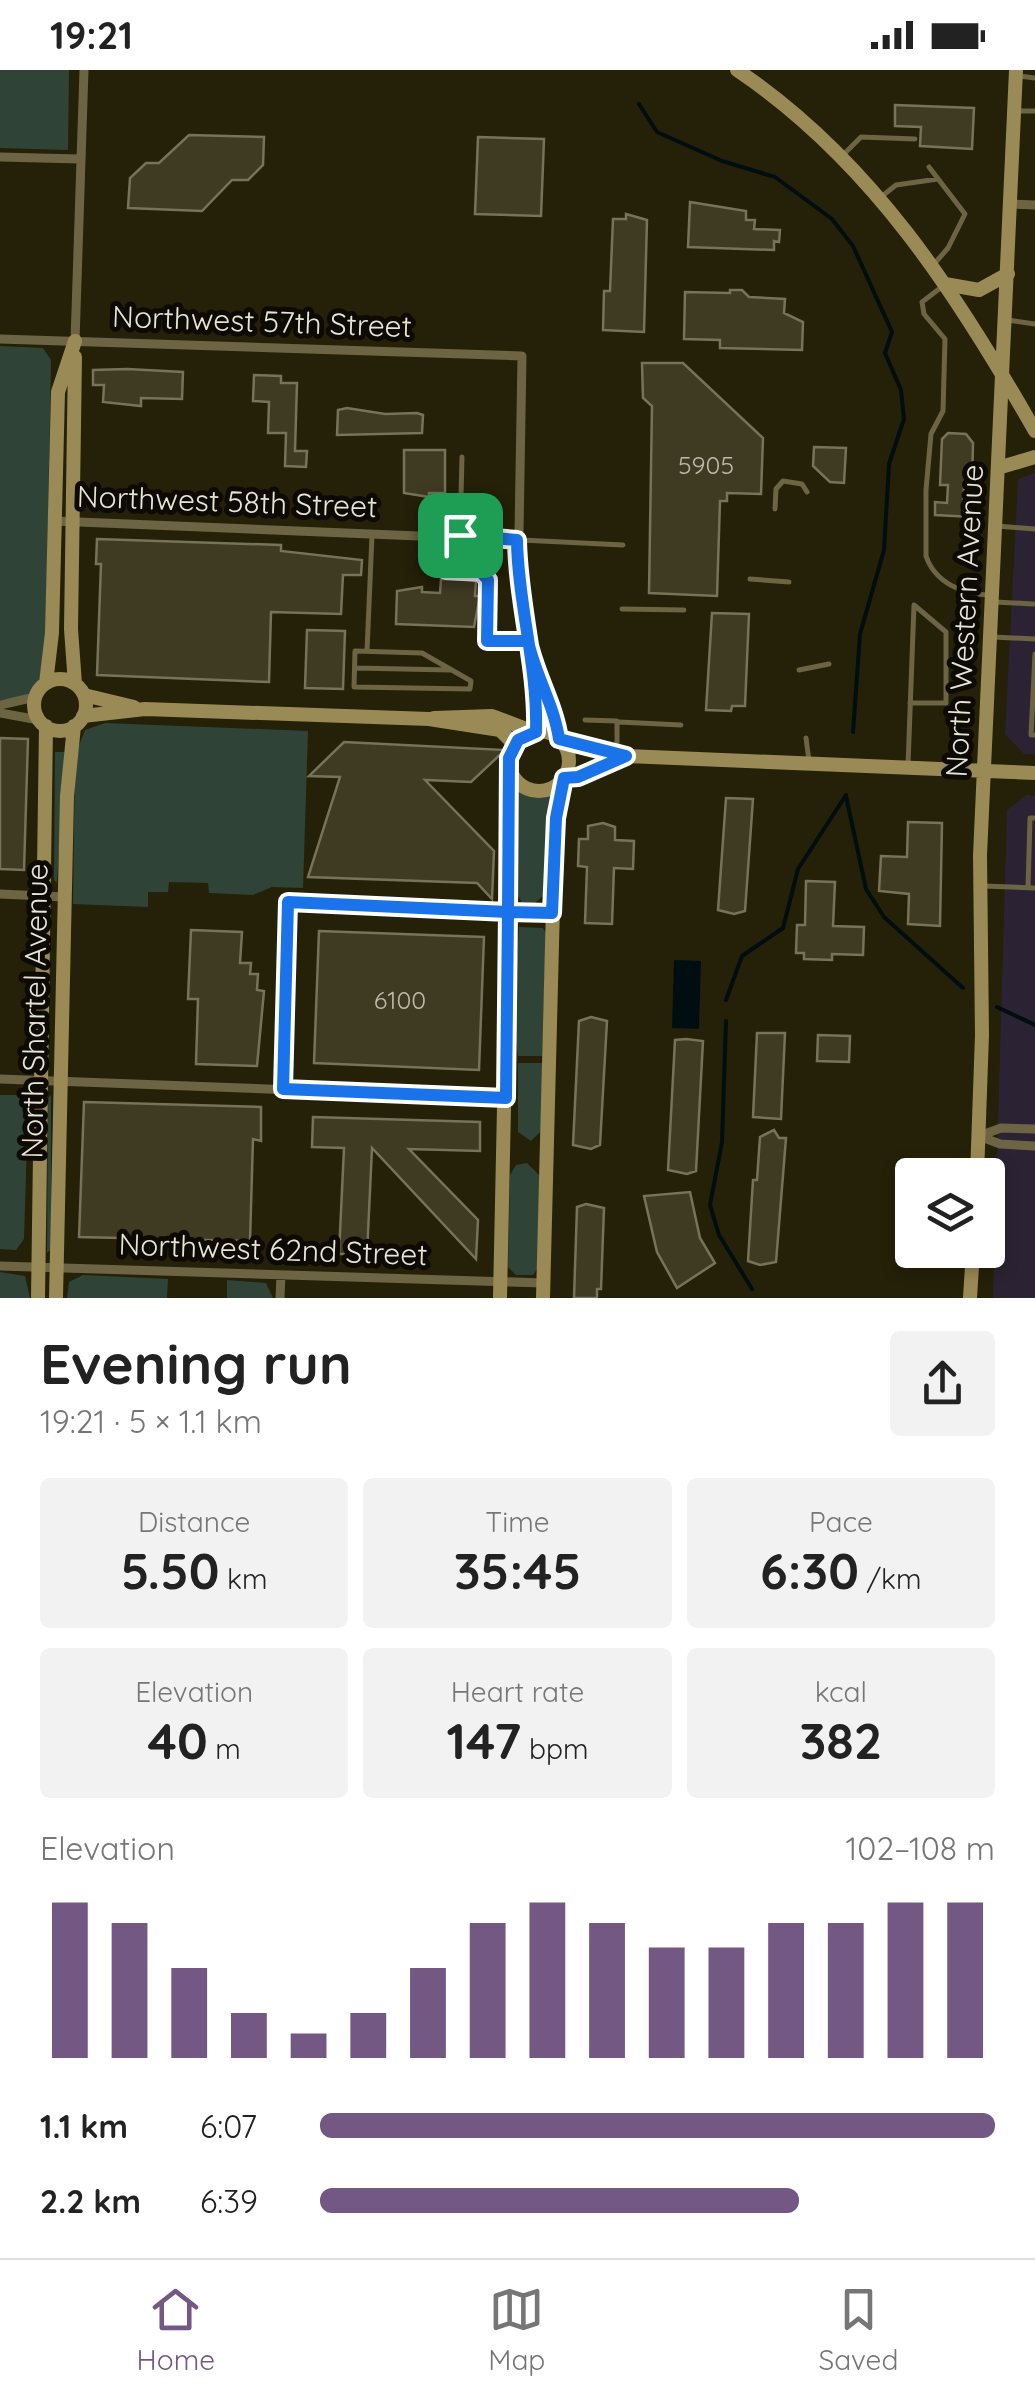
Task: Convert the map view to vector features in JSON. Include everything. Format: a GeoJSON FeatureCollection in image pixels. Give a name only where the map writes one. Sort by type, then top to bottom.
{"type":"FeatureCollection","features":[{"type":"Feature","properties":{"kind":"main road"},"geometry":{"type":"LineString","coordinates":[[738,70],[842,156],[880,197],[945,284],[1035,431]]}},
{"type":"Feature","properties":{"kind":"main road","name":"North Western Avenue"},"geometry":{"type":"LineString","coordinates":[[978,1158],[984,771],[1001,467],[1016,73]]}},
{"type":"Feature","properties":{"kind":"main road"},"geometry":{"type":"LineString","coordinates":[[945,284],[979,290],[1008,274]]}},
{"type":"Feature","properties":{"kind":"main road","name":"North Shartel Avenue"},"geometry":{"type":"LineString","coordinates":[[46,683],[52,633],[58,392],[75,341]]}},
{"type":"Feature","properties":{"kind":"main road","name":"North Shartel Avenue"},"geometry":{"type":"LineString","coordinates":[[56,1298],[65,897],[79,689],[73,522],[75,341]]}},
{"type":"Feature","properties":{"kind":"main road"},"geometry":{"type":"LineString","coordinates":[[1001,467],[1035,457]]}},
{"type":"Feature","properties":{"kind":"main road"},"geometry":{"type":"LineString","coordinates":[[35,697],[46,683],[60,679],[79,689],[145,709]]}},
{"type":"Feature","properties":{"kind":"main road","name":"North Shartel Avenue"},"geometry":{"type":"LineString","coordinates":[[35,697],[43,723],[46,896],[38,1298]]}},
{"type":"Feature","properties":{"kind":"main road"},"geometry":{"type":"LineString","coordinates":[[43,723],[60,730],[78,721],[145,709],[428,720],[500,730],[514,744]]}},
{"type":"Feature","properties":{"kind":"main road"},"geometry":{"type":"LineString","coordinates":[[428,720],[453,714],[492,716],[561,741],[622,755],[1035,773]]}},
{"type":"Feature","properties":{"kind":"main road"},"geometry":{"type":"LineString","coordinates":[[514,744],[535,732]]}},
{"type":"Feature","properties":{"kind":"main road"},"geometry":{"type":"LineString","coordinates":[[544,1291],[552,913],[563,779],[569,758],[561,741]]}},
{"type":"Feature","properties":{"kind":"main road"},"geometry":{"type":"LineString","coordinates":[[500,1290],[514,744]]}},
{"type":"Feature","properties":{"kind":"main road"},"geometry":{"type":"LineString","coordinates":[[511,772],[520,784],[534,791],[550,790],[563,779],[578,777],[622,755]]}},
{"type":"Feature","properties":{"kind":"main road"},"geometry":{"type":"LineString","coordinates":[[970,1298],[972,1268]]}},
{"type":"Feature","properties":{"kind":"street","name":"North Shartel Avenue"},"geometry":{"type":"LineString","coordinates":[[75,341],[84,70]]}},
{"type":"Feature","properties":{"kind":"street"},"geometry":{"type":"LineString","coordinates":[[0,157],[80,160]]}},
{"type":"Feature","properties":{"kind":"street"},"geometry":{"type":"LineString","coordinates":[[1011,204],[1035,205]]}},
{"type":"Feature","properties":{"kind":"street","name":"Northwest 57th Street"},"geometry":{"type":"LineString","coordinates":[[0,339],[522,356],[517,540]]}},
{"type":"Feature","properties":{"kind":"street","name":"Northwest 58th Street"},"geometry":{"type":"LineString","coordinates":[[54,521],[446,534],[517,540]]}},
{"type":"Feature","properties":{"kind":"street"},"geometry":{"type":"LineString","coordinates":[[517,540],[518,592],[533,666],[535,732]]}},
{"type":"Feature","properties":{"kind":"street"},"geometry":{"type":"LineString","coordinates":[[533,666],[548,697],[561,741]]}},
{"type":"Feature","properties":{"kind":"street"},"geometry":{"type":"LineString","coordinates":[[0,704],[35,697]]}},
{"type":"Feature","properties":{"kind":"street"},"geometry":{"type":"LineString","coordinates":[[0,713],[43,723]]}},
{"type":"Feature","properties":{"kind":"street"},"geometry":{"type":"LineString","coordinates":[[0,894],[65,897]]}},
{"type":"Feature","properties":{"kind":"street"},"geometry":{"type":"LineString","coordinates":[[283,1089],[288,902],[552,913]]}},
{"type":"Feature","properties":{"kind":"street"},"geometry":{"type":"LineString","coordinates":[[0,1079],[506,1098]]}},
{"type":"Feature","properties":{"kind":"street"},"geometry":{"type":"LineString","coordinates":[[979,1136],[1000,1128],[1035,1130]]}},
{"type":"Feature","properties":{"kind":"street"},"geometry":{"type":"LineString","coordinates":[[979,1136],[1000,1144],[1035,1146]]}},
{"type":"Feature","properties":{"kind":"street","name":"Northwest 62nd Street"},"geometry":{"type":"LineString","coordinates":[[0,1266],[281,1275],[544,1291]]}},
{"type":"Feature","properties":{"kind":"street"},"geometry":{"type":"LineString","coordinates":[[280,1298],[281,1275]]}},
{"type":"Feature","properties":{"kind":"lane"},"geometry":{"type":"LineString","coordinates":[[1016,73],[1035,78]]}},
{"type":"Feature","properties":{"kind":"lane"},"geometry":{"type":"LineString","coordinates":[[1014,111],[1035,110]]}},
{"type":"Feature","properties":{"kind":"lane"},"geometry":{"type":"LineString","coordinates":[[842,156],[861,136],[916,139]]}},
{"type":"Feature","properties":{"kind":"lane"},"geometry":{"type":"LineString","coordinates":[[929,167],[965,214],[948,248],[932,266]]}},
{"type":"Feature","properties":{"kind":"lane"},"geometry":{"type":"LineString","coordinates":[[880,197],[896,185],[938,179]]}},
{"type":"Feature","properties":{"kind":"lane"},"geometry":{"type":"LineString","coordinates":[[945,284],[922,302],[924,314],[946,340],[943,410],[932,434],[926,490],[928,564],[958,591],[1033,604]]}},
{"type":"Feature","properties":{"kind":"lane"},"geometry":{"type":"LineString","coordinates":[[1007,320],[1035,324]]}},
{"type":"Feature","properties":{"kind":"lane"},"geometry":{"type":"LineString","coordinates":[[460,535],[462,457]]}},
{"type":"Feature","properties":{"kind":"lane"},"geometry":{"type":"LineString","coordinates":[[775,509],[776,489],[783,480],[802,484],[807,492]]}},
{"type":"Feature","properties":{"kind":"lane"},"geometry":{"type":"LineString","coordinates":[[997,526],[1035,529]]}},
{"type":"Feature","properties":{"kind":"lane"},"geometry":{"type":"LineString","coordinates":[[366,651],[372,532]]}},
{"type":"Feature","properties":{"kind":"lane"},"geometry":{"type":"LineString","coordinates":[[446,534],[446,570],[481,572],[488,580],[487,641],[528,641]]}},
{"type":"Feature","properties":{"kind":"lane"},"geometry":{"type":"LineString","coordinates":[[517,540],[623,545]]}},
{"type":"Feature","properties":{"kind":"lane"},"geometry":{"type":"LineString","coordinates":[[750,579],[790,582]]}},
{"type":"Feature","properties":{"kind":"lane"},"geometry":{"type":"LineString","coordinates":[[908,768],[910,703],[913,644],[914,604],[946,632],[946,703],[910,703]]}},
{"type":"Feature","properties":{"kind":"lane"},"geometry":{"type":"LineString","coordinates":[[622,608],[684,610]]}},
{"type":"Feature","properties":{"kind":"lane"},"geometry":{"type":"LineString","coordinates":[[990,638],[1035,639]]}},
{"type":"Feature","properties":{"kind":"lane"},"geometry":{"type":"LineString","coordinates":[[355,650],[366,651],[422,652],[471,681],[470,689],[354,687],[355,650]]}},
{"type":"Feature","properties":{"kind":"lane"},"geometry":{"type":"LineString","coordinates":[[1035,654],[1031,735],[1035,735]]}},
{"type":"Feature","properties":{"kind":"lane"},"geometry":{"type":"LineString","coordinates":[[799,670],[829,664]]}},
{"type":"Feature","properties":{"kind":"lane"},"geometry":{"type":"LineString","coordinates":[[355,668],[453,670]]}},
{"type":"Feature","properties":{"kind":"lane"},"geometry":{"type":"LineString","coordinates":[[585,720],[680,725]]}},
{"type":"Feature","properties":{"kind":"lane"},"geometry":{"type":"LineString","coordinates":[[617,722],[622,755]]}},
{"type":"Feature","properties":{"kind":"lane"},"geometry":{"type":"LineString","coordinates":[[806,738],[809,764]]}},
{"type":"Feature","properties":{"kind":"lane"},"geometry":{"type":"LineString","coordinates":[[980,886],[1032,888],[1030,818],[1035,818]]}},
{"type":"Feature","properties":{"kind":"shaded area"},"geometry":{"type":"Polygon","coordinates":[[[1035,473],[1035,754],[1024,754],[1005,734],[1018,479],[1035,473]]]}},
{"type":"Feature","properties":{"kind":"shaded area"},"geometry":{"type":"Polygon","coordinates":[[[1026,795],[1035,796],[1035,1298],[993,1298],[994,1268],[1005,1268],[1005,1158],[997,1158],[1007,810],[1026,795]]]}},
{"type":"Feature","properties":{"kind":"shaded area"},"geometry":{"type":"Polygon","coordinates":[[[674,960],[701,961],[699,1029],[672,1028],[674,960]]]}},
{"type":"Feature","properties":{"kind":"green space"},"geometry":{"type":"Polygon","coordinates":[[[0,70],[69,70],[68,150],[0,148],[0,70]]]}},
{"type":"Feature","properties":{"kind":"green space"},"geometry":{"type":"Polygon","coordinates":[[[0,346],[43,348],[51,360],[45,672],[26,697],[0,700],[0,346]]]}},
{"type":"Feature","properties":{"kind":"green space"},"geometry":{"type":"Polygon","coordinates":[[[105,723],[308,731],[303,888],[272,887],[253,895],[209,893],[208,883],[169,882],[168,892],[148,892],[148,907],[73,904],[75,756],[85,730],[105,723]]]}},
{"type":"Feature","properties":{"kind":"green space"},"geometry":{"type":"Polygon","coordinates":[[[55,752],[65,752],[57,883],[54,880],[55,752]]]}},
{"type":"Feature","properties":{"kind":"green space"},"geometry":{"type":"Polygon","coordinates":[[[516,789],[538,797],[554,793],[547,822],[544,895],[535,903],[522,902],[518,896],[516,789]]]}},
{"type":"Feature","properties":{"kind":"green space"},"geometry":{"type":"Polygon","coordinates":[[[519,927],[543,928],[546,934],[542,1056],[518,1056],[513,1022],[519,927]]]}},
{"type":"Feature","properties":{"kind":"green space"},"geometry":{"type":"Polygon","coordinates":[[[518,1063],[543,1063],[541,1131],[531,1141],[518,1132],[518,1063]]]}},
{"type":"Feature","properties":{"kind":"green space"},"geometry":{"type":"Polygon","coordinates":[[[0,1095],[18,1095],[28,1107],[24,1239],[16,1250],[0,1249],[0,1095]]]}},
{"type":"Feature","properties":{"kind":"green space"},"geometry":{"type":"Polygon","coordinates":[[[51,1095],[51,1249],[47,1253],[48,1098],[51,1095]]]}},
{"type":"Feature","properties":{"kind":"green space"},"geometry":{"type":"Polygon","coordinates":[[[527,1163],[540,1176],[538,1268],[533,1275],[516,1275],[508,1267],[510,1175],[516,1165],[527,1163]]]}},
{"type":"Feature","properties":{"kind":"green space"},"geometry":{"type":"Polygon","coordinates":[[[0,1272],[25,1276],[30,1298],[0,1298],[0,1272]]]}},
{"type":"Feature","properties":{"kind":"green space"},"geometry":{"type":"Polygon","coordinates":[[[83,1275],[168,1279],[167,1298],[67,1298],[69,1282],[83,1275]]]}},
{"type":"Feature","properties":{"kind":"green space"},"geometry":{"type":"Polygon","coordinates":[[[227,1280],[266,1283],[273,1298],[227,1298],[227,1280]]]}},
{"type":"Feature","properties":{"kind":"building"},"geometry":{"type":"Polygon","coordinates":[[[895,105],[974,108],[972,149],[920,146],[921,127],[895,126],[895,105]]]}},
{"type":"Feature","properties":{"kind":"building"},"geometry":{"type":"Polygon","coordinates":[[[189,135],[264,137],[263,165],[248,180],[232,180],[202,211],[128,208],[130,178],[146,163],[159,163],[189,135]]]}},
{"type":"Feature","properties":{"kind":"building"},"geometry":{"type":"Polygon","coordinates":[[[478,137],[544,139],[541,216],[475,214],[478,137]]]}},
{"type":"Feature","properties":{"kind":"building"},"geometry":{"type":"Polygon","coordinates":[[[690,202],[746,211],[746,220],[755,220],[754,229],[780,230],[779,242],[774,241],[774,250],[688,247],[690,202]]]}},
{"type":"Feature","properties":{"kind":"building"},"geometry":{"type":"Polygon","coordinates":[[[626,214],[647,220],[644,332],[603,330],[604,291],[610,291],[613,219],[626,219],[626,214]]]}},
{"type":"Feature","properties":{"kind":"building"},"geometry":{"type":"Polygon","coordinates":[[[742,290],[749,297],[785,299],[784,313],[803,322],[802,350],[720,348],[720,340],[684,339],[685,292],[742,290]]]}},
{"type":"Feature","properties":{"kind":"building"},"geometry":{"type":"Polygon","coordinates":[[[642,363],[683,363],[763,438],[761,494],[727,493],[727,501],[720,501],[717,596],[649,593],[652,406],[643,398],[642,363]]]}},
{"type":"Feature","properties":{"kind":"building"},"geometry":{"type":"Polygon","coordinates":[[[93,370],[183,372],[182,399],[141,398],[141,406],[103,402],[104,385],[93,385],[93,370]]]}},
{"type":"Feature","properties":{"kind":"building"},"geometry":{"type":"Polygon","coordinates":[[[254,375],[281,376],[281,383],[297,383],[295,451],[307,451],[306,467],[285,466],[286,433],[268,433],[269,402],[253,401],[254,375]]]}},
{"type":"Feature","properties":{"kind":"building"},"geometry":{"type":"Polygon","coordinates":[[[338,410],[423,415],[422,433],[337,435],[338,410]]]}},
{"type":"Feature","properties":{"kind":"building"},"geometry":{"type":"Polygon","coordinates":[[[948,433],[966,434],[973,443],[972,486],[964,486],[963,503],[973,504],[972,517],[935,515],[935,502],[947,503],[948,485],[940,485],[942,439],[948,433]]]}},
{"type":"Feature","properties":{"kind":"building"},"geometry":{"type":"Polygon","coordinates":[[[814,447],[846,448],[844,483],[830,482],[813,466],[814,447]]]}},
{"type":"Feature","properties":{"kind":"building"},"geometry":{"type":"Polygon","coordinates":[[[404,450],[445,450],[445,493],[429,493],[429,497],[404,493],[404,450]]]}},
{"type":"Feature","properties":{"kind":"building"},"geometry":{"type":"Polygon","coordinates":[[[97,539],[281,545],[281,551],[362,560],[361,575],[343,575],[341,614],[271,612],[269,682],[97,675],[101,564],[96,564],[97,539]]]}},
{"type":"Feature","properties":{"kind":"building"},"geometry":{"type":"Polygon","coordinates":[[[441,579],[476,580],[475,596],[480,596],[474,627],[396,624],[397,591],[422,587],[422,592],[440,593],[441,579]]]}},
{"type":"Feature","properties":{"kind":"building"},"geometry":{"type":"Polygon","coordinates":[[[712,613],[749,614],[745,706],[732,706],[731,711],[706,710],[712,613]]]}},
{"type":"Feature","properties":{"kind":"building"},"geometry":{"type":"Polygon","coordinates":[[[307,630],[345,631],[343,689],[305,688],[307,630]]]}},
{"type":"Feature","properties":{"kind":"building"},"geometry":{"type":"Polygon","coordinates":[[[0,738],[28,739],[24,870],[0,869],[0,738]]]}},
{"type":"Feature","properties":{"kind":"building"},"geometry":{"type":"Polygon","coordinates":[[[344,742],[505,750],[471,782],[425,780],[494,851],[492,899],[477,883],[308,877],[340,777],[309,776],[344,742]]]}},
{"type":"Feature","properties":{"kind":"building"},"geometry":{"type":"Polygon","coordinates":[[[726,798],[753,799],[745,911],[734,914],[718,910],[726,798]]]}},
{"type":"Feature","properties":{"kind":"building"},"geometry":{"type":"Polygon","coordinates":[[[908,822],[942,823],[940,926],[908,924],[909,894],[879,891],[881,856],[907,857],[908,822]]]}},
{"type":"Feature","properties":{"kind":"building"},"geometry":{"type":"Polygon","coordinates":[[[603,823],[615,827],[615,840],[634,841],[633,869],[614,868],[612,924],[585,923],[587,867],[578,866],[579,839],[588,839],[588,826],[603,823]]]}},
{"type":"Feature","properties":{"kind":"building"},"geometry":{"type":"Polygon","coordinates":[[[806,881],[835,882],[833,926],[864,927],[863,955],[832,954],[832,960],[804,959],[804,953],[796,953],[797,925],[805,925],[806,881]]]}},
{"type":"Feature","properties":{"kind":"building"},"geometry":{"type":"Polygon","coordinates":[[[191,930],[242,932],[240,963],[251,963],[250,974],[258,974],[257,990],[264,991],[257,1066],[196,1064],[198,999],[188,999],[191,930]]]}},
{"type":"Feature","properties":{"kind":"building"},"geometry":{"type":"Polygon","coordinates":[[[319,931],[484,937],[479,1070],[314,1063],[319,931]]]}},
{"type":"Feature","properties":{"kind":"building"},"geometry":{"type":"Polygon","coordinates":[[[591,1017],[607,1021],[600,1145],[591,1149],[573,1145],[579,1021],[591,1017]]]}},
{"type":"Feature","properties":{"kind":"building"},"geometry":{"type":"Polygon","coordinates":[[[757,1033],[785,1033],[781,1119],[753,1117],[757,1033]]]}},
{"type":"Feature","properties":{"kind":"building"},"geometry":{"type":"Polygon","coordinates":[[[818,1035],[850,1036],[849,1062],[817,1061],[818,1035]]]}},
{"type":"Feature","properties":{"kind":"building"},"geometry":{"type":"Polygon","coordinates":[[[675,1040],[703,1041],[696,1171],[687,1174],[668,1170],[675,1040]]]}},
{"type":"Feature","properties":{"kind":"building"},"geometry":{"type":"Polygon","coordinates":[[[84,1102],[261,1107],[261,1141],[253,1139],[250,1241],[79,1237],[84,1102]]]}},
{"type":"Feature","properties":{"kind":"building"},"geometry":{"type":"Polygon","coordinates":[[[313,1117],[480,1122],[480,1151],[409,1149],[478,1220],[476,1259],[372,1148],[367,1254],[339,1254],[344,1148],[312,1147],[313,1117]]]}},
{"type":"Feature","properties":{"kind":"building"},"geometry":{"type":"Polygon","coordinates":[[[774,1130],[779,1138],[786,1138],[776,1262],[760,1265],[748,1261],[753,1180],[757,1180],[760,1137],[774,1130]]]}},
{"type":"Feature","properties":{"kind":"building"},"geometry":{"type":"Polygon","coordinates":[[[690,1192],[700,1238],[715,1263],[677,1288],[657,1252],[644,1196],[690,1192]]]}},
{"type":"Feature","properties":{"kind":"building"},"geometry":{"type":"Polygon","coordinates":[[[586,1204],[604,1208],[601,1289],[597,1289],[597,1298],[574,1298],[577,1207],[586,1204]]]}},
{"type":"Feature","properties":{"kind":"waterway"},"geometry":{"type":"LineString","coordinates":[[639,104],[657,132],[722,161],[775,177],[832,219],[853,246],[892,332],[885,353],[901,390],[904,419],[889,464],[884,550],[860,634],[853,732]]}},
{"type":"Feature","properties":{"kind":"waterway"},"geometry":{"type":"LineString","coordinates":[[726,1000],[742,956],[783,928],[798,869],[846,795]]}},
{"type":"Feature","properties":{"kind":"waterway"},"geometry":{"type":"LineString","coordinates":[[846,796],[866,889],[884,917],[963,988]]}},
{"type":"Feature","properties":{"kind":"waterway"},"geometry":{"type":"LineString","coordinates":[[997,1007],[1035,1025]]}},
{"type":"Feature","properties":{"kind":"waterway"},"geometry":{"type":"LineString","coordinates":[[726,1021],[722,1142],[710,1205],[719,1235],[752,1289]]}},
{"type":"Feature","properties":{"kind":"route"},"geometry":{"type":"LineString","coordinates":[[460,535],[446,534],[446,570],[481,572],[488,580],[487,641],[528,641],[559,739],[583,749],[626,756],[562,780],[564,796],[556,818],[552,913],[508,912],[506,1098],[283,1089],[288,902],[508,912],[510,751],[518,740],[536,732],[537,710],[533,666],[518,592],[517,540],[460,535]]}}]}
